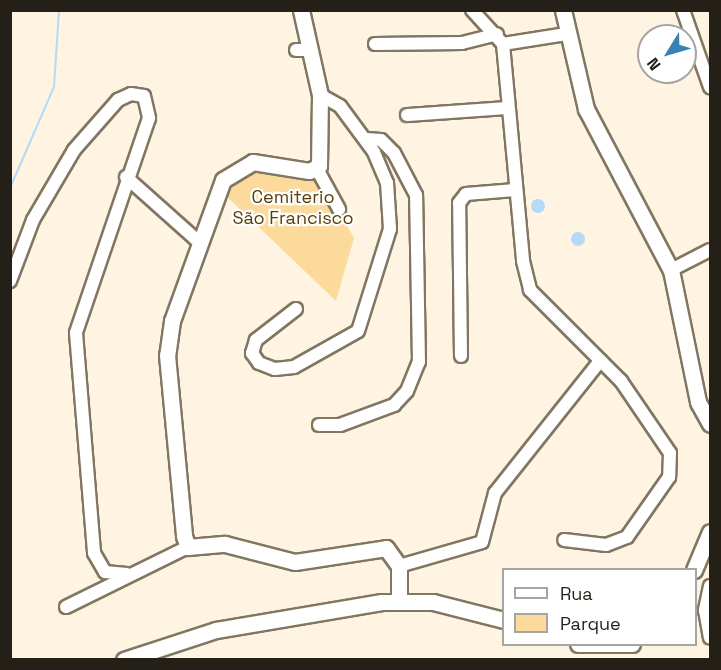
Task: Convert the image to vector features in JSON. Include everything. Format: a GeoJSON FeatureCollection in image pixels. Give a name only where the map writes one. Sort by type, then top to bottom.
{"type":"FeatureCollection","features":[{"type":"Feature","properties":{"kind":"main road"},"geometry":{"type":"LineString","coordinates":[[301,10],[301,50],[320,102],[317,169],[264,161],[231,171],[211,203],[172,321],[167,355],[188,547],[225,544],[295,562],[378,547],[392,553],[399,566],[399,595]]}},
{"type":"Feature","properties":{"kind":"main road"},"geometry":{"type":"LineString","coordinates":[[563,10],[566,34],[586,109],[671,270],[698,402],[711,424]]}},
{"type":"Feature","properties":{"kind":"main road"},"geometry":{"type":"LineString","coordinates":[[695,568],[711,532]]}},
{"type":"Feature","properties":{"kind":"main road"},"geometry":{"type":"LineString","coordinates":[[124,660],[216,630],[399,595],[502,620]]}},
{"type":"Feature","properties":{"kind":"main road"},"geometry":{"type":"LineString","coordinates":[[583,650],[622,646]]}},
{"type":"Feature","properties":{"kind":"street"},"geometry":{"type":"LineString","coordinates":[[472,10],[500,39],[515,190],[531,290],[600,361],[663,440],[669,477],[627,537],[606,545],[564,540]]}},
{"type":"Feature","properties":{"kind":"street"},"geometry":{"type":"LineString","coordinates":[[683,10],[706,61],[711,87]]}},
{"type":"Feature","properties":{"kind":"street"},"geometry":{"type":"LineString","coordinates":[[375,44],[462,43],[566,34]]}},
{"type":"Feature","properties":{"kind":"street"},"geometry":{"type":"LineString","coordinates":[[10,281],[33,220],[74,150],[118,100],[138,93],[148,100],[149,118],[126,177],[76,333],[94,553],[105,572],[126,574]]}},
{"type":"Feature","properties":{"kind":"street"},"geometry":{"type":"LineString","coordinates":[[296,309],[256,340],[252,353],[259,363],[284,370],[309,362],[350,339],[363,323],[387,247],[391,213],[387,183],[366,139],[347,113],[320,102]]}},
{"type":"Feature","properties":{"kind":"street"},"geometry":{"type":"LineString","coordinates":[[407,115],[508,108]]}},
{"type":"Feature","properties":{"kind":"street"},"geometry":{"type":"LineString","coordinates":[[319,425],[340,425],[394,405],[407,391],[418,362],[416,195],[389,147],[381,140],[366,139]]}},
{"type":"Feature","properties":{"kind":"street"},"geometry":{"type":"LineString","coordinates":[[317,169],[339,209]]}},
{"type":"Feature","properties":{"kind":"street"},"geometry":{"type":"LineString","coordinates":[[126,177],[199,242]]}},
{"type":"Feature","properties":{"kind":"street"},"geometry":{"type":"LineString","coordinates":[[460,356],[460,199],[515,190]]}},
{"type":"Feature","properties":{"kind":"street"},"geometry":{"type":"LineString","coordinates":[[671,270],[711,250]]}},
{"type":"Feature","properties":{"kind":"street"},"geometry":{"type":"LineString","coordinates":[[399,566],[482,542],[495,493],[600,361]]}},
{"type":"Feature","properties":{"kind":"street"},"geometry":{"type":"LineString","coordinates":[[66,607],[103,593],[126,574],[188,547]]}},
{"type":"Feature","properties":{"kind":"street"},"geometry":{"type":"LineString","coordinates":[[711,586],[705,610],[711,638]]}},
{"type":"Feature","properties":{"kind":"green space","name":"Cemiterio São Francisco"},"geometry":{"type":"Polygon","coordinates":[[[253,165],[318,177],[354,238],[336,301],[222,192],[238,171],[253,165]]]}},
{"type":"Feature","properties":{"kind":"water"},"geometry":{"type":"Polygon","coordinates":[[[538,199],[543,201],[545,206],[543,211],[538,213],[533,211],[531,206],[533,201],[538,199]]]}},
{"type":"Feature","properties":{"kind":"water"},"geometry":{"type":"Polygon","coordinates":[[[575,232],[581,232],[585,239],[581,246],[575,246],[571,242],[571,236],[575,232]]]}},
{"type":"Feature","properties":{"kind":"waterway"},"geometry":{"type":"LineString","coordinates":[[10,188],[54,87],[59,10]]}}]}
